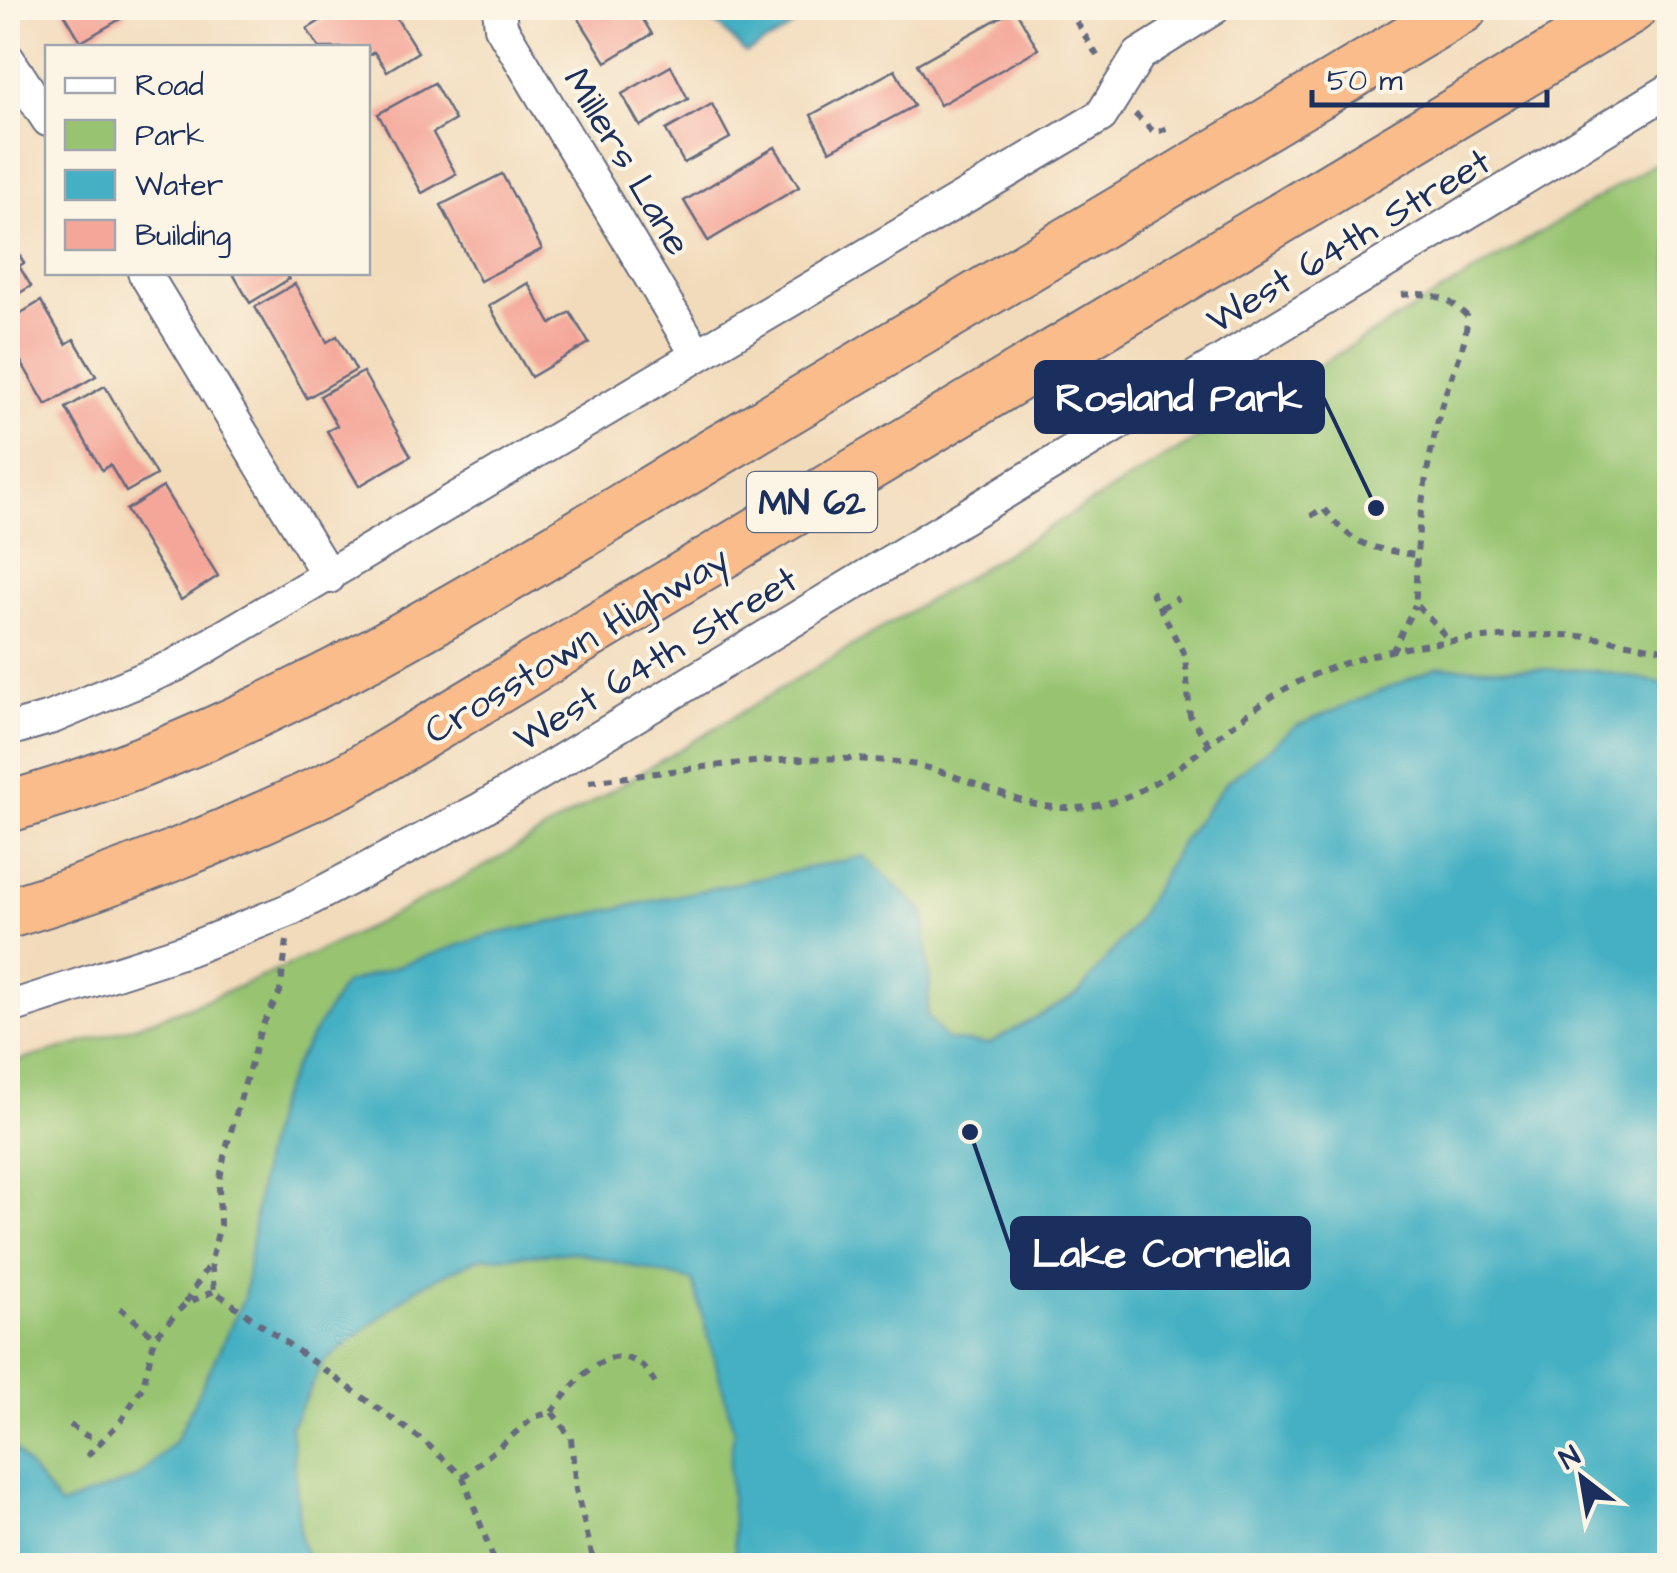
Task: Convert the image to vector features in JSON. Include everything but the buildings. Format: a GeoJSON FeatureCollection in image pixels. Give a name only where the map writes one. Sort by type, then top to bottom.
{"type":"FeatureCollection","features":[{"type":"Feature","properties":{"kind":"highway","name":"MN 62"},"geometry":{"type":"LineString","coordinates":[[8,807],[154,757],[300,694],[594,525],[1462,8]]}},
{"type":"Feature","properties":{"kind":"highway","name":"Crosstown Highway"},"geometry":{"type":"LineString","coordinates":[[8,913],[94,888],[203,845],[345,780],[1610,20],[1643,8]]}},
{"type":"Feature","properties":{"kind":"street","name":"Millers Lane"},"geometry":{"type":"LineString","coordinates":[[499,8],[501,27],[696,353]]}},
{"type":"Feature","properties":{"kind":"street"},"geometry":{"type":"LineString","coordinates":[[8,730],[53,717],[174,666],[1101,116],[1116,86],[1139,55],[1214,8]]}},
{"type":"Feature","properties":{"kind":"street"},"geometry":{"type":"LineString","coordinates":[[8,59],[45,115]]}},
{"type":"Feature","properties":{"kind":"street","name":"West 64th Street"},"geometry":{"type":"LineString","coordinates":[[8,1008],[187,950],[289,910],[481,809],[1670,90]]}},
{"type":"Feature","properties":{"kind":"street"},"geometry":{"type":"LineString","coordinates":[[146,275],[329,577]]}},
{"type":"Feature","properties":{"kind":"path"},"geometry":{"type":"LineString","coordinates":[[1391,653],[1403,637],[1416,604],[1415,555],[1422,487],[1442,405],[1467,341],[1467,316],[1451,300],[1426,292],[1402,295]]}},
{"type":"Feature","properties":{"kind":"path"},"geometry":{"type":"LineString","coordinates":[[1311,516],[1323,508],[1346,538],[1375,549],[1415,555]]}},
{"type":"Feature","properties":{"kind":"path"},"geometry":{"type":"LineString","coordinates":[[1152,591],[1185,656],[1190,716],[1210,744]]}},
{"type":"Feature","properties":{"kind":"path"},"geometry":{"type":"LineString","coordinates":[[1161,608],[1178,598]]}},
{"type":"Feature","properties":{"kind":"path"},"geometry":{"type":"LineString","coordinates":[[1416,604],[1452,642]]}},
{"type":"Feature","properties":{"kind":"path"},"geometry":{"type":"LineString","coordinates":[[579,784],[772,759],[836,758],[901,762],[1032,802],[1084,808],[1147,789],[1284,689],[1320,673],[1391,653],[1452,642],[1560,635],[1670,650]]}},
{"type":"Feature","properties":{"kind":"path"},"geometry":{"type":"LineString","coordinates":[[270,946],[305,932]]}},
{"type":"Feature","properties":{"kind":"path"},"geometry":{"type":"LineString","coordinates":[[87,1456],[101,1437],[121,1421],[143,1386],[155,1337],[185,1304],[211,1260],[220,1226],[219,1184],[225,1152],[261,1028],[280,992],[288,940]]}},
{"type":"Feature","properties":{"kind":"path"},"geometry":{"type":"LineString","coordinates":[[211,1260],[214,1291],[410,1431],[463,1478],[496,1566]]}},
{"type":"Feature","properties":{"kind":"path"},"geometry":{"type":"LineString","coordinates":[[185,1304],[214,1291]]}},
{"type":"Feature","properties":{"kind":"path"},"geometry":{"type":"LineString","coordinates":[[120,1308],[155,1337]]}},
{"type":"Feature","properties":{"kind":"path"},"geometry":{"type":"LineString","coordinates":[[463,1478],[534,1416],[552,1412],[586,1369],[621,1359],[640,1364],[659,1389]]}},
{"type":"Feature","properties":{"kind":"path"},"geometry":{"type":"LineString","coordinates":[[552,1412],[571,1438],[576,1490],[595,1566]]}},
{"type":"Feature","properties":{"kind":"path"},"geometry":{"type":"LineString","coordinates":[[70,1425],[87,1436],[101,1437]]}},
{"type":"Feature","properties":{"kind":"green space"},"geometry":{"type":"Polygon","coordinates":[[[1669,155],[1669,1565],[8,1566],[8,1063],[135,1026],[258,979],[378,923],[494,861],[1669,155]]]}},
{"type":"Feature","properties":{"kind":"water"},"geometry":{"type":"Polygon","coordinates":[[[710,8],[815,8],[785,32],[746,53],[715,22],[710,8]]]}},
{"type":"Feature","properties":{"kind":"water"},"geometry":{"type":"Polygon","coordinates":[[[1438,667],[1592,670],[1669,684],[1669,1565],[736,1565],[729,1470],[734,1430],[693,1281],[575,1252],[479,1258],[418,1287],[323,1363],[291,1426],[301,1542],[312,1565],[8,1565],[8,1430],[14,1448],[60,1506],[139,1477],[176,1440],[244,1298],[263,1158],[276,1106],[297,1060],[344,984],[486,936],[865,856],[924,912],[930,983],[927,1015],[946,1040],[989,1044],[1078,994],[1135,923],[1184,838],[1226,783],[1296,726],[1438,667]]]}},
{"type":"Feature","properties":{"kind":"place","name":"Rosland Park"},"geometry":{"type":"Point","coordinates":[1376,508]}},
{"type":"Feature","properties":{"kind":"place","name":"Lake Cornelia"},"geometry":{"type":"Point","coordinates":[970,1132]}}]}
